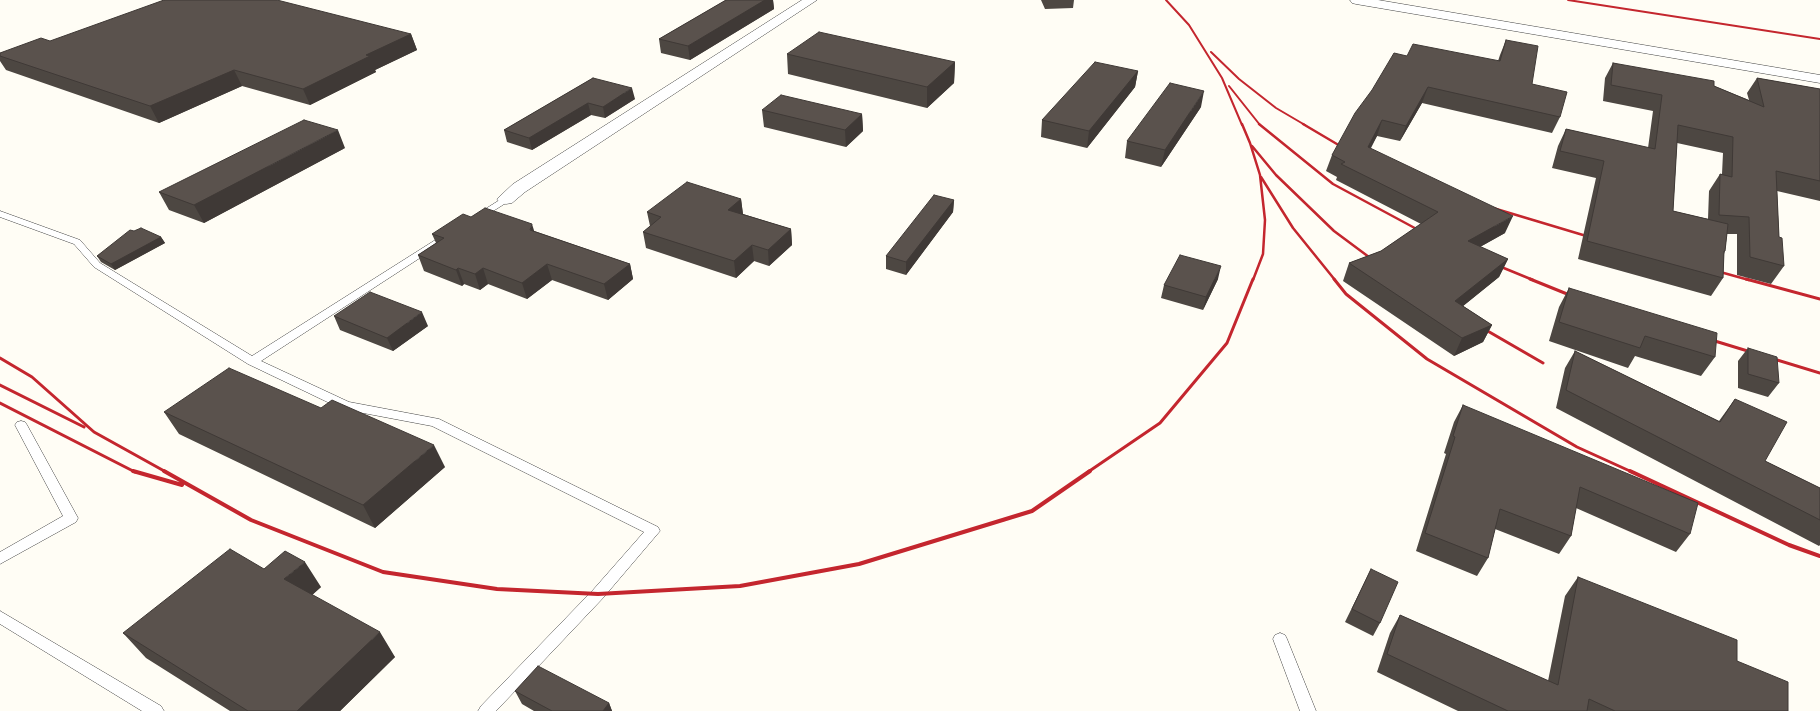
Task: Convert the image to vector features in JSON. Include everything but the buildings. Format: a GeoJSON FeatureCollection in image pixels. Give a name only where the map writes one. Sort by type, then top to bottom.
{"type":"FeatureCollection","features":[{"type":"Feature","properties":{"kind":"street"},"geometry":{"type":"LineString","coordinates":[[506,199],[519,188],[810,0]]}},
{"type":"Feature","properties":{"kind":"street"},"geometry":{"type":"LineString","coordinates":[[1356,0],[1820,79]]}},
{"type":"Feature","properties":{"kind":"lane"},"geometry":{"type":"LineString","coordinates":[[466,224],[506,199]]}},
{"type":"Feature","properties":{"kind":"lane"},"geometry":{"type":"LineString","coordinates":[[0,214],[77,242],[97,265],[252,361],[346,406],[435,422],[654,532],[598,594],[486,711]]}},
{"type":"Feature","properties":{"kind":"lane"},"geometry":{"type":"LineString","coordinates":[[252,361],[452,233]]}},
{"type":"Feature","properties":{"kind":"lane"},"geometry":{"type":"LineString","coordinates":[[0,559],[71,518],[21,426]]}},
{"type":"Feature","properties":{"kind":"lane"},"geometry":{"type":"LineString","coordinates":[[0,617],[156,711]]}},
{"type":"Feature","properties":{"kind":"lane"},"geometry":{"type":"LineString","coordinates":[[1280,639],[1308,711]]}},
{"type":"Feature","properties":{"kind":"railway"},"geometry":{"type":"LineString","coordinates":[[1166,0],[1189,25],[1222,78],[1242,125]]}},
{"type":"Feature","properties":{"kind":"railway"},"geometry":{"type":"LineString","coordinates":[[1568,0],[1820,39]]}},
{"type":"Feature","properties":{"kind":"railway"},"geometry":{"type":"LineString","coordinates":[[1211,52],[1239,79],[1276,108],[1305,125]]}},
{"type":"Feature","properties":{"kind":"railway"},"geometry":{"type":"LineString","coordinates":[[1229,86],[1260,124]]}},
{"type":"Feature","properties":{"kind":"railway"},"geometry":{"type":"LineString","coordinates":[[1242,124],[1250,143],[1260,175],[1265,220],[1263,254],[1253,280]]}},
{"type":"Feature","properties":{"kind":"railway"},"geometry":{"type":"LineString","coordinates":[[1260,124],[1333,184],[1424,233]]}},
{"type":"Feature","properties":{"kind":"railway"},"geometry":{"type":"LineString","coordinates":[[1303,124],[1347,150]]}},
{"type":"Feature","properties":{"kind":"railway"},"geometry":{"type":"LineString","coordinates":[[1252,146],[1276,175],[1334,231],[1377,263]]}},
{"type":"Feature","properties":{"kind":"railway"},"geometry":{"type":"LineString","coordinates":[[1261,177],[1293,228],[1335,280]]}},
{"type":"Feature","properties":{"kind":"railway"},"geometry":{"type":"LineString","coordinates":[[1493,208],[1593,238]]}},
{"type":"Feature","properties":{"kind":"railway"},"geometry":{"type":"LineString","coordinates":[[1494,264],[1533,280]]}},
{"type":"Feature","properties":{"kind":"railway"},"geometry":{"type":"LineString","coordinates":[[1713,270],[1749,280]]}},
{"type":"Feature","properties":{"kind":"railway"},"geometry":{"type":"LineString","coordinates":[[1088,472],[1160,423],[1227,343],[1253,279]]}},
{"type":"Feature","properties":{"kind":"railway"},"geometry":{"type":"LineString","coordinates":[[1334,279],[1346,294],[1427,359],[1577,447],[1632,472]]}},
{"type":"Feature","properties":{"kind":"railway"},"geometry":{"type":"LineString","coordinates":[[1530,279],[1577,298]]}},
{"type":"Feature","properties":{"kind":"railway"},"geometry":{"type":"LineString","coordinates":[[1746,279],[1820,299]]}},
{"type":"Feature","properties":{"kind":"railway"},"geometry":{"type":"LineString","coordinates":[[1479,326],[1543,363]]}},
{"type":"Feature","properties":{"kind":"railway"},"geometry":{"type":"LineString","coordinates":[[1705,338],[1820,373]]}},
{"type":"Feature","properties":{"kind":"railway"},"geometry":{"type":"LineString","coordinates":[[0,358],[32,377],[94,432],[166,472]]}},
{"type":"Feature","properties":{"kind":"railway"},"geometry":{"type":"LineString","coordinates":[[0,385],[84,427]]}},
{"type":"Feature","properties":{"kind":"railway"},"geometry":{"type":"LineString","coordinates":[[0,403],[133,471]]}},
{"type":"Feature","properties":{"kind":"railway"},"geometry":{"type":"LineString","coordinates":[[133,471],[182,485]]}},
{"type":"Feature","properties":{"kind":"railway"},"geometry":{"type":"LineString","coordinates":[[164,471],[251,520],[383,572],[497,589],[598,594],[740,586],[859,564],[1032,511],[1090,471]]}},
{"type":"Feature","properties":{"kind":"railway"},"geometry":{"type":"LineString","coordinates":[[1630,471],[1789,545],[1820,556]]}}]}
